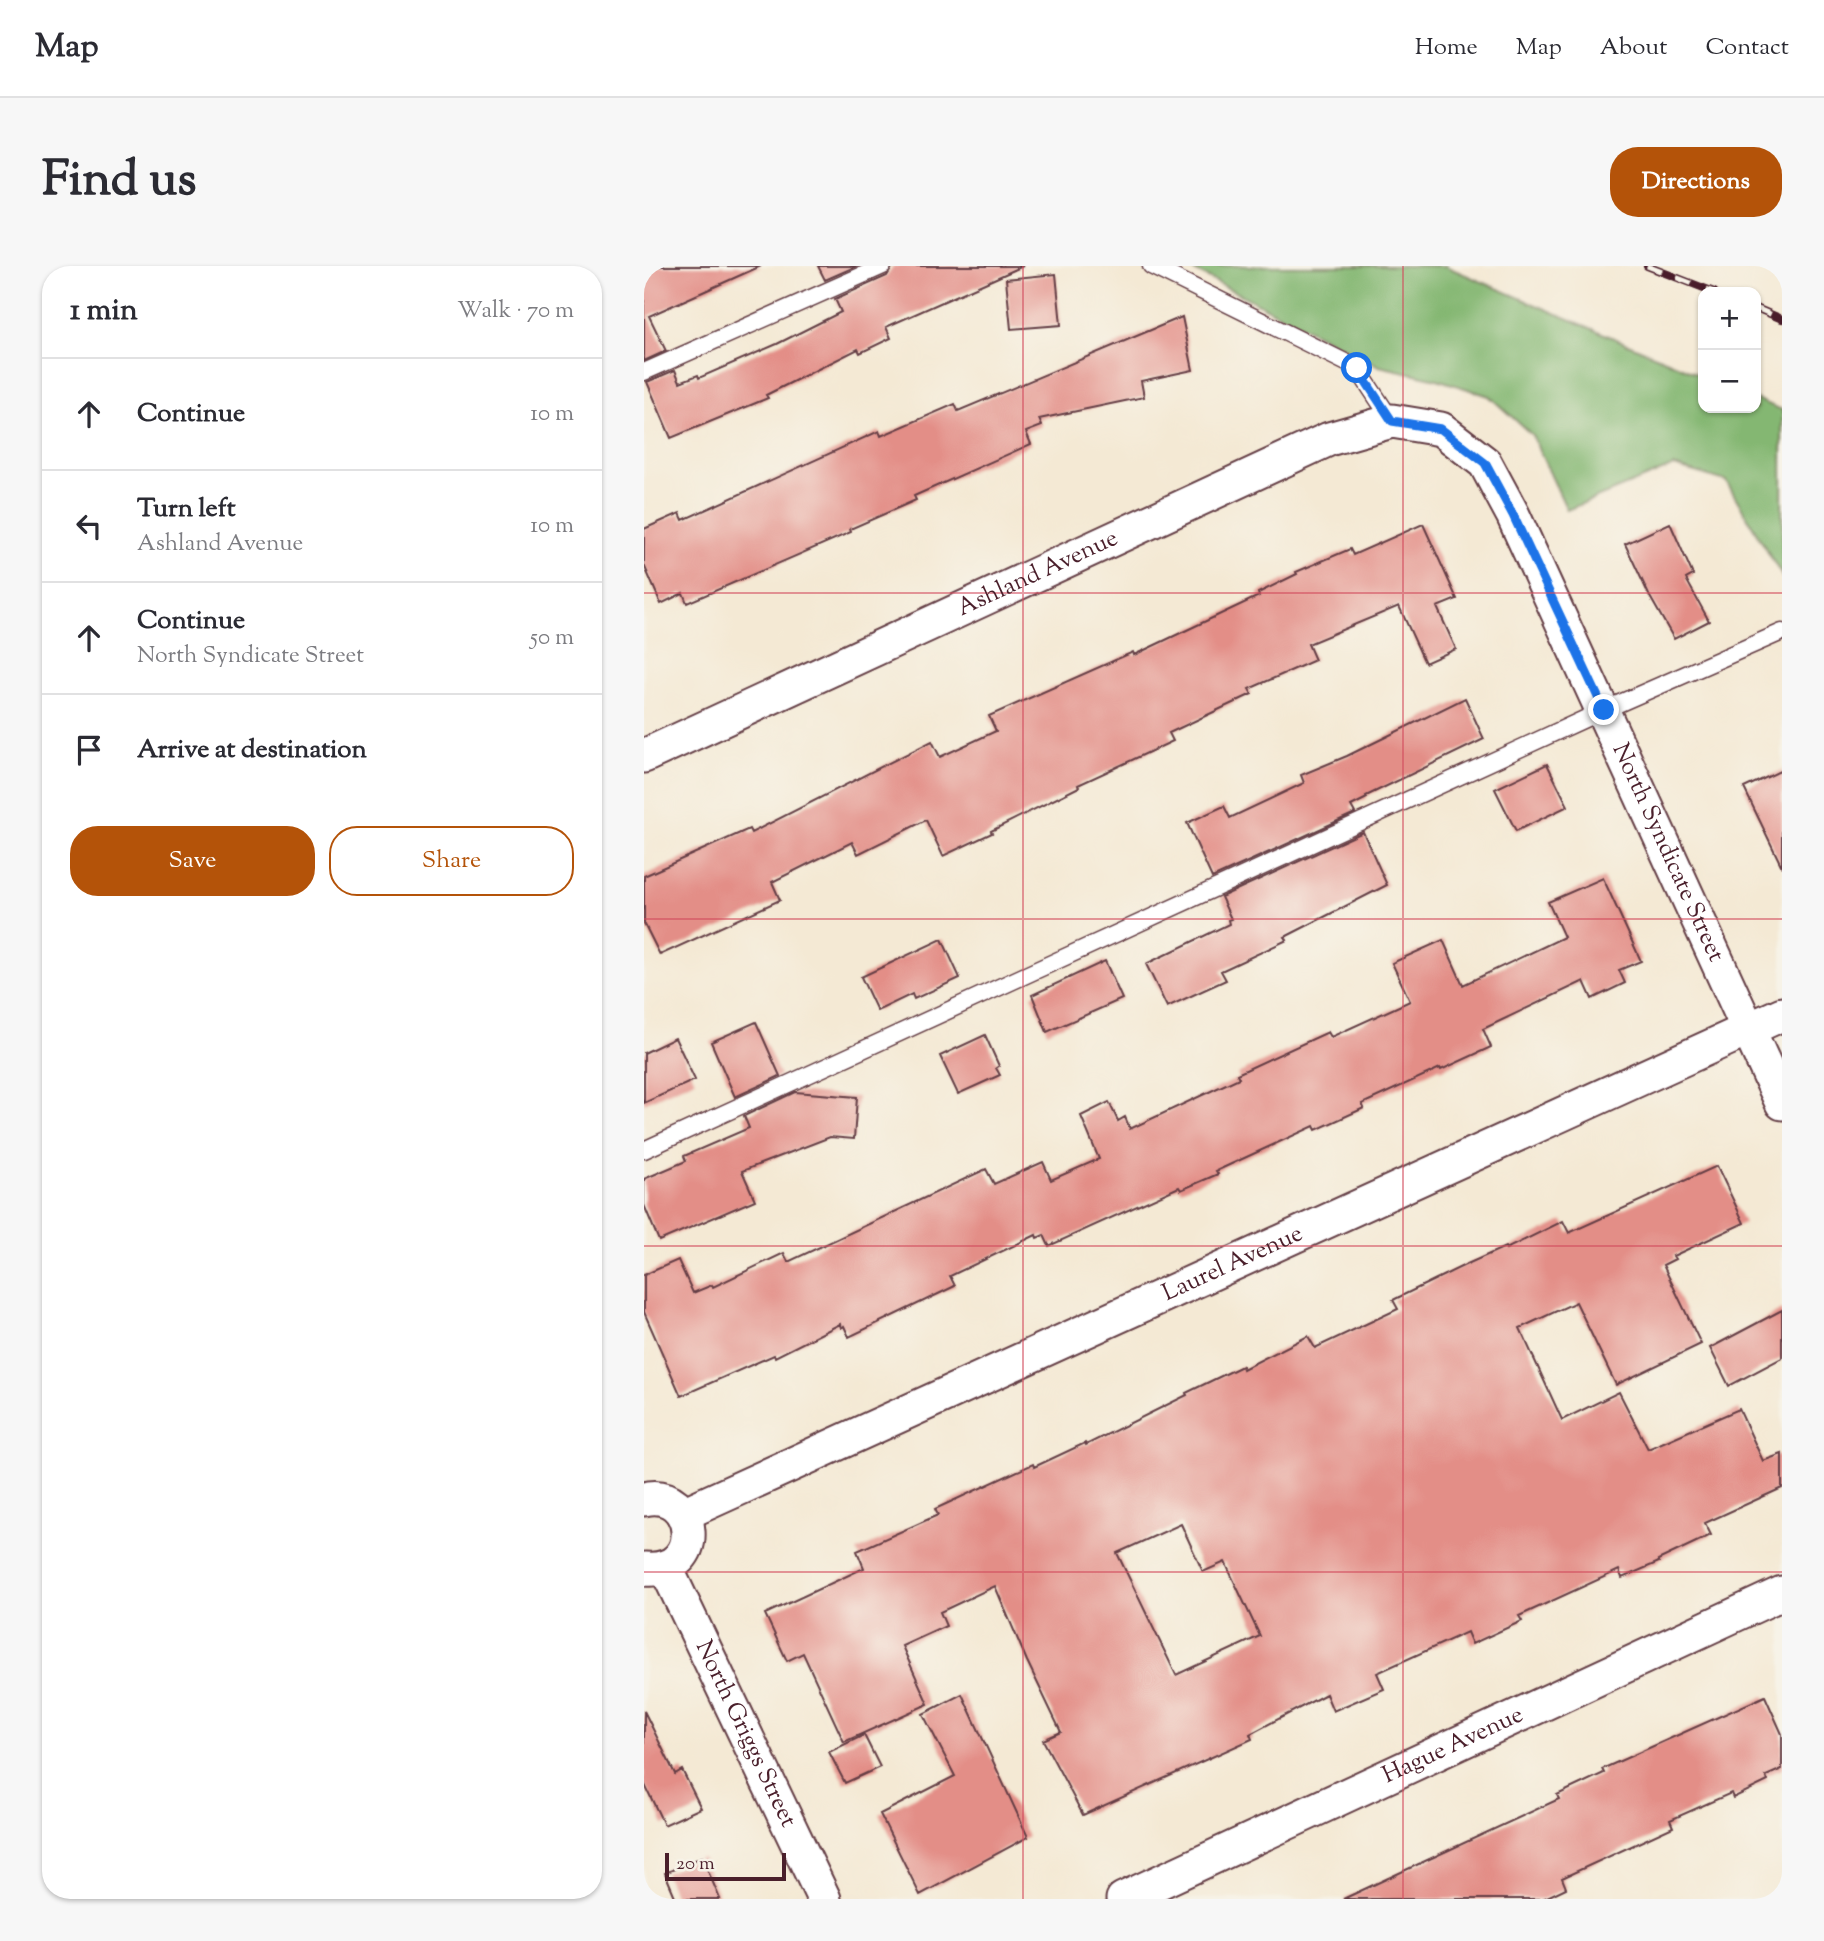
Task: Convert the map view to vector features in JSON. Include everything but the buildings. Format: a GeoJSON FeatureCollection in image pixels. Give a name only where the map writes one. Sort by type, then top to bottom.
{"type":"FeatureCollection","features":[{"type":"Feature","properties":{"kind":"street","name":"Ashland Avenue"},"geometry":{"type":"LineString","coordinates":[[644,756],[1329,439],[1392,421],[1441,429]]}},
{"type":"Feature","properties":{"kind":"street","name":"North Syndicate Street"},"geometry":{"type":"LineString","coordinates":[[1441,429],[1485,463],[1513,515],[1782,1103]]}},
{"type":"Feature","properties":{"kind":"street","name":"Laurel Avenue"},"geometry":{"type":"LineString","coordinates":[[683,1514],[1782,1014]]}},
{"type":"Feature","properties":{"kind":"street"},"geometry":{"type":"LineString","coordinates":[[644,1499],[663,1499],[674,1505],[683,1514],[689,1530],[684,1551],[677,1560],[655,1569]]}},
{"type":"Feature","properties":{"kind":"street","name":"North Griggs Street"},"geometry":{"type":"LineString","coordinates":[[655,1569],[824,1899]]}},
{"type":"Feature","properties":{"kind":"street","name":"Hague Avenue"},"geometry":{"type":"LineString","coordinates":[[1123,1899],[1782,1593]]}},
{"type":"Feature","properties":{"kind":"lane"},"geometry":{"type":"LineString","coordinates":[[644,372],[883,266]]}},
{"type":"Feature","properties":{"kind":"lane"},"geometry":{"type":"LineString","coordinates":[[1151,266],[1357,368],[1392,421]]}},
{"type":"Feature","properties":{"kind":"lane"},"geometry":{"type":"LineString","coordinates":[[644,1150],[1604,710],[1782,632]]}},
{"type":"Feature","properties":{"kind":"green space"},"geometry":{"type":"Polygon","coordinates":[[[1185,266],[1445,266],[1698,374],[1698,413],[1761,413],[1761,401],[1782,410],[1782,576],[1726,481],[1674,466],[1567,510],[1532,435],[1489,396],[1437,379],[1379,366],[1185,266]]]}},
{"type":"Feature","properties":{"kind":"railway"},"geometry":{"type":"LineString","coordinates":[[1647,266],[1701,287]]}},
{"type":"Feature","properties":{"kind":"railway"},"geometry":{"type":"LineString","coordinates":[[1761,310],[1782,319]]}},
{"type":"Feature","properties":{"kind":"route"},"geometry":{"type":"LineString","coordinates":[[1357,368],[1392,421],[1441,429],[1485,463],[1513,515],[1604,710]]}}]}
